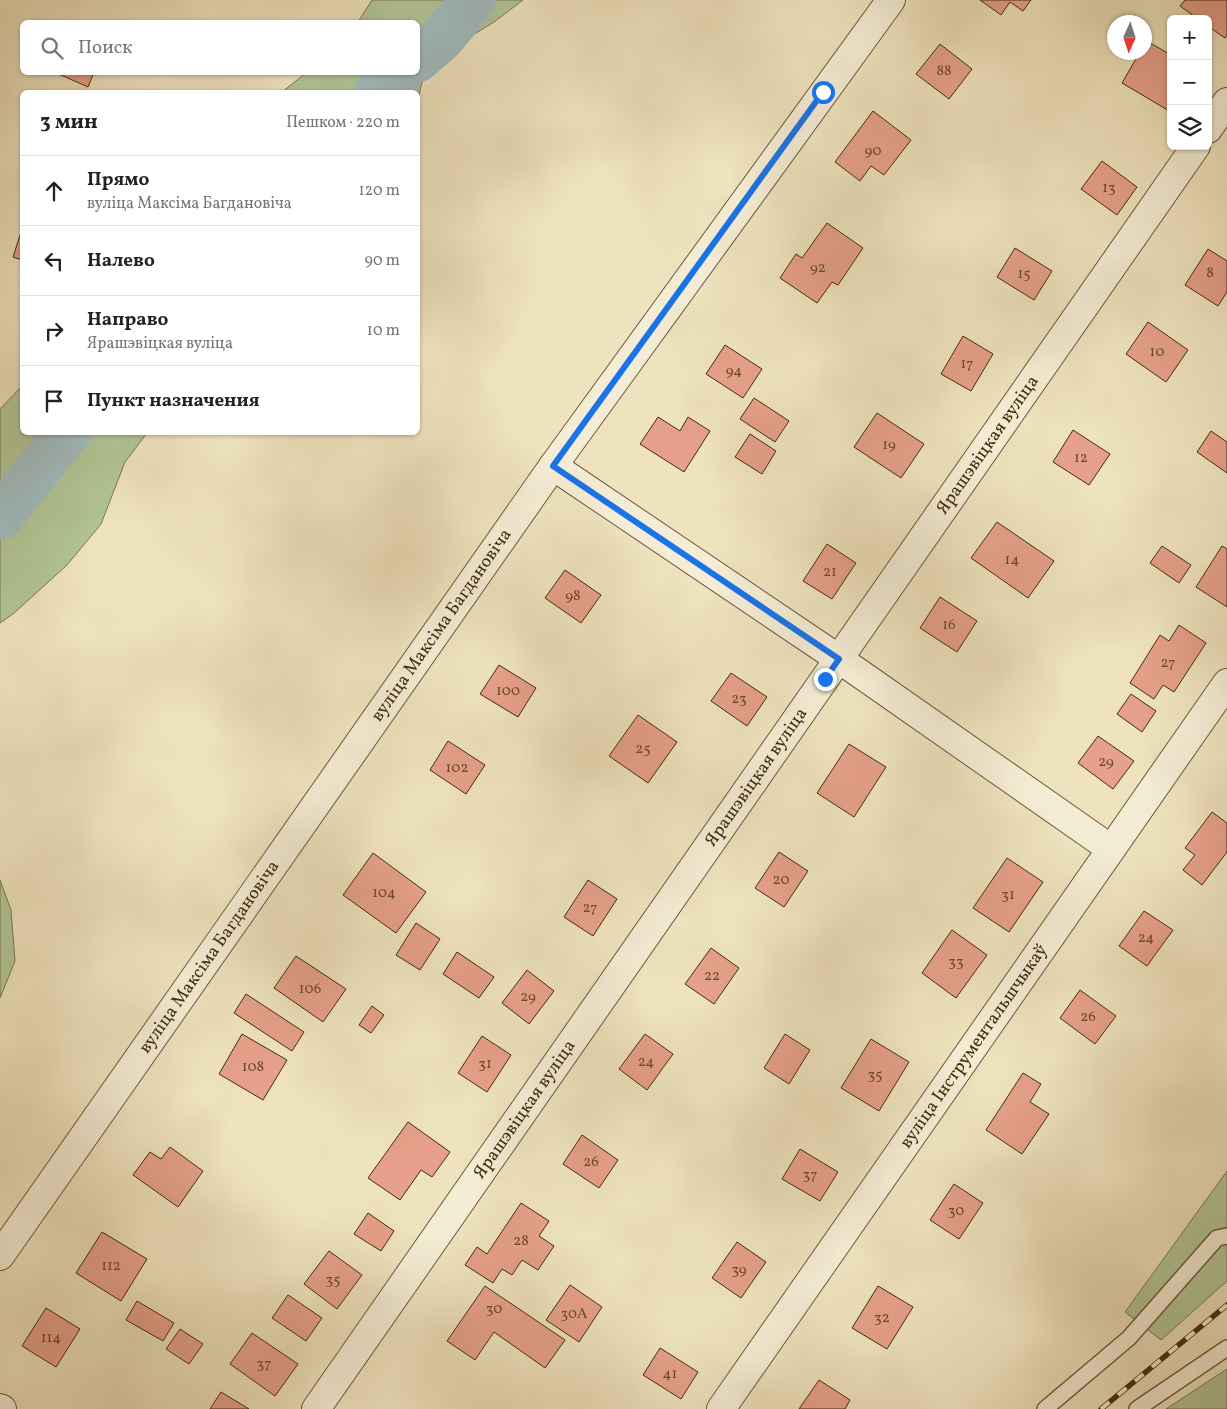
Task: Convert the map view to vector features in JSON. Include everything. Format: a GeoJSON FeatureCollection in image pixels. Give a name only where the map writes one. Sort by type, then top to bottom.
{"type":"FeatureCollection","features":[{"type":"Feature","properties":{"kind":"street","name":"вуліца Максіма Багдановіча"},"geometry":{"type":"LineString","coordinates":[[0,1256],[553,466],[890,0]]}},
{"type":"Feature","properties":{"kind":"street"},"geometry":{"type":"LineString","coordinates":[[1212,123],[1227,102]]}},
{"type":"Feature","properties":{"kind":"street","name":"Ярашэвіцкая вуліца"},"geometry":{"type":"LineString","coordinates":[[316,1409],[1193,150]]}},
{"type":"Feature","properties":{"kind":"street"},"geometry":{"type":"LineString","coordinates":[[553,466],[839,659],[1111,849]]}},
{"type":"Feature","properties":{"kind":"street","name":"вуліца Інструментальшчыкаў"},"geometry":{"type":"LineString","coordinates":[[721,1409],[1227,682]]}},
{"type":"Feature","properties":{"kind":"lane"},"geometry":{"type":"LineString","coordinates":[[1044,1409],[1129,1338],[1217,1238],[1227,1236]]}},
{"type":"Feature","properties":{"kind":"lane"},"geometry":{"type":"LineString","coordinates":[[1137,1409],[1227,1348]]}},
{"type":"Feature","properties":{"kind":"green space"},"geometry":{"type":"Polygon","coordinates":[[[372,0],[523,0],[494,22],[426,64],[420,91],[285,90],[303,75],[420,75],[420,20],[359,20],[372,0]]]}},
{"type":"Feature","properties":{"kind":"green space"},"geometry":{"type":"Polygon","coordinates":[[[20,388],[20,435],[145,435],[125,462],[101,524],[67,565],[13,614],[0,623],[0,409],[20,388]]]}},
{"type":"Feature","properties":{"kind":"green space"},"geometry":{"type":"Polygon","coordinates":[[[0,880],[11,910],[15,961],[0,998],[0,880]]]}},
{"type":"Feature","properties":{"kind":"green space"},"geometry":{"type":"Polygon","coordinates":[[[1227,1171],[1227,1281],[1161,1340],[1125,1312],[1227,1171]]]}},
{"type":"Feature","properties":{"kind":"green space"},"geometry":{"type":"Polygon","coordinates":[[[1227,1369],[1227,1409],[1166,1409],[1227,1369]]]}},
{"type":"Feature","properties":{"kind":"building"},"geometry":{"type":"Polygon","coordinates":[[[980,0],[1031,0],[1023,11],[1010,2],[1001,15],[980,0]]]}},
{"type":"Feature","properties":{"kind":"building"},"geometry":{"type":"Polygon","coordinates":[[[1185,0],[1227,0],[1227,35],[1225,38],[1212,29],[1212,15],[1192,15],[1180,6],[1185,0]]]}},
{"type":"Feature","properties":{"kind":"building"},"geometry":{"type":"Polygon","coordinates":[[[940,44],[972,69],[949,99],[916,74],[940,44]]]}},
{"type":"Feature","properties":{"kind":"building"},"geometry":{"type":"Polygon","coordinates":[[[1152,44],[1167,53],[1167,110],[1122,83],[1135,60],[1152,60],[1152,44]]]}},
{"type":"Feature","properties":{"kind":"building"},"geometry":{"type":"Polygon","coordinates":[[[61,75],[93,75],[88,87],[61,75]]]}},
{"type":"Feature","properties":{"kind":"building"},"geometry":{"type":"Polygon","coordinates":[[[873,111],[911,140],[884,175],[871,166],[860,181],[835,162],[873,111]]]}},
{"type":"Feature","properties":{"kind":"building"},"geometry":{"type":"Polygon","coordinates":[[[1102,161],[1137,187],[1117,215],[1081,189],[1102,161]]]}},
{"type":"Feature","properties":{"kind":"building"},"geometry":{"type":"Polygon","coordinates":[[[827,223],[863,248],[838,285],[832,282],[817,303],[780,278],[796,254],[802,258],[827,223]]]}},
{"type":"Feature","properties":{"kind":"building"},"geometry":{"type":"Polygon","coordinates":[[[20,235],[20,259],[13,257],[20,235]]]}},
{"type":"Feature","properties":{"kind":"building"},"geometry":{"type":"Polygon","coordinates":[[[1015,248],[1052,271],[1034,300],[997,277],[1015,248]]]}},
{"type":"Feature","properties":{"kind":"building"},"geometry":{"type":"Polygon","coordinates":[[[1208,249],[1227,261],[1227,292],[1218,306],[1185,285],[1208,249]]]}},
{"type":"Feature","properties":{"kind":"building"},"geometry":{"type":"Polygon","coordinates":[[[1148,322],[1188,350],[1166,382],[1126,354],[1148,322]]]}},
{"type":"Feature","properties":{"kind":"building"},"geometry":{"type":"Polygon","coordinates":[[[963,336],[993,354],[971,391],[941,374],[963,336]]]}},
{"type":"Feature","properties":{"kind":"building"},"geometry":{"type":"Polygon","coordinates":[[[725,345],[762,369],[743,398],[706,374],[725,345]]]}},
{"type":"Feature","properties":{"kind":"building"},"geometry":{"type":"Polygon","coordinates":[[[754,398],[789,421],[775,442],[740,419],[754,398]]]}},
{"type":"Feature","properties":{"kind":"building"},"geometry":{"type":"Polygon","coordinates":[[[877,413],[924,444],[901,478],[854,447],[877,413]]]}},
{"type":"Feature","properties":{"kind":"building"},"geometry":{"type":"Polygon","coordinates":[[[658,417],[680,431],[688,417],[710,431],[684,472],[640,444],[658,417]]]}},
{"type":"Feature","properties":{"kind":"building"},"geometry":{"type":"Polygon","coordinates":[[[1073,430],[1110,454],[1089,485],[1053,462],[1073,430]]]}},
{"type":"Feature","properties":{"kind":"building"},"geometry":{"type":"Polygon","coordinates":[[[1211,431],[1227,442],[1227,473],[1197,452],[1211,431]]]}},
{"type":"Feature","properties":{"kind":"building"},"geometry":{"type":"Polygon","coordinates":[[[750,434],[776,451],[762,474],[735,457],[750,434]]]}},
{"type":"Feature","properties":{"kind":"building"},"geometry":{"type":"Polygon","coordinates":[[[997,522],[1054,561],[1028,598],[971,558],[997,522]]]}},
{"type":"Feature","properties":{"kind":"building"},"geometry":{"type":"Polygon","coordinates":[[[827,544],[856,563],[832,599],[803,581],[827,544]]]}},
{"type":"Feature","properties":{"kind":"building"},"geometry":{"type":"Polygon","coordinates":[[[1162,546],[1191,565],[1179,583],[1150,563],[1162,546]]]}},
{"type":"Feature","properties":{"kind":"building"},"geometry":{"type":"Polygon","coordinates":[[[1222,546],[1227,549],[1227,607],[1196,587],[1222,546]]]}},
{"type":"Feature","properties":{"kind":"building"},"geometry":{"type":"Polygon","coordinates":[[[565,570],[601,595],[581,623],[545,598],[565,570]]]}},
{"type":"Feature","properties":{"kind":"building"},"geometry":{"type":"Polygon","coordinates":[[[940,597],[977,621],[957,652],[920,628],[940,597]]]}},
{"type":"Feature","properties":{"kind":"building"},"geometry":{"type":"Polygon","coordinates":[[[1179,625],[1206,643],[1174,692],[1163,685],[1154,699],[1130,683],[1160,635],[1169,641],[1179,625]]]}},
{"type":"Feature","properties":{"kind":"building"},"geometry":{"type":"Polygon","coordinates":[[[499,665],[536,688],[518,717],[480,694],[499,665]]]}},
{"type":"Feature","properties":{"kind":"building"},"geometry":{"type":"Polygon","coordinates":[[[731,673],[767,697],[747,726],[711,701],[731,673]]]}},
{"type":"Feature","properties":{"kind":"building"},"geometry":{"type":"Polygon","coordinates":[[[1131,694],[1156,711],[1142,732],[1117,714],[1131,694]]]}},
{"type":"Feature","properties":{"kind":"building"},"geometry":{"type":"Polygon","coordinates":[[[638,715],[677,742],[648,783],[609,756],[638,715]]]}},
{"type":"Feature","properties":{"kind":"building"},"geometry":{"type":"Polygon","coordinates":[[[1098,736],[1134,761],[1113,789],[1078,763],[1098,736]]]}},
{"type":"Feature","properties":{"kind":"building"},"geometry":{"type":"Polygon","coordinates":[[[448,741],[485,765],[466,794],[430,770],[448,741]]]}},
{"type":"Feature","properties":{"kind":"building"},"geometry":{"type":"Polygon","coordinates":[[[849,744],[886,767],[854,817],[817,793],[849,744]]]}},
{"type":"Feature","properties":{"kind":"building"},"geometry":{"type":"Polygon","coordinates":[[[1212,812],[1227,823],[1227,852],[1202,885],[1183,870],[1195,855],[1185,848],[1212,812]]]}},
{"type":"Feature","properties":{"kind":"building"},"geometry":{"type":"Polygon","coordinates":[[[779,852],[808,871],[784,907],[755,888],[779,852]]]}},
{"type":"Feature","properties":{"kind":"building"},"geometry":{"type":"Polygon","coordinates":[[[373,853],[426,892],[396,933],[343,895],[373,853]]]}},
{"type":"Feature","properties":{"kind":"building"},"geometry":{"type":"Polygon","coordinates":[[[1007,858],[1043,882],[1009,932],[973,908],[1007,858]]]}},
{"type":"Feature","properties":{"kind":"building"},"geometry":{"type":"Polygon","coordinates":[[[588,880],[617,899],[593,936],[564,917],[588,880]]]}},
{"type":"Feature","properties":{"kind":"building"},"geometry":{"type":"Polygon","coordinates":[[[1144,911],[1173,930],[1147,966],[1119,946],[1144,911]]]}},
{"type":"Feature","properties":{"kind":"building"},"geometry":{"type":"Polygon","coordinates":[[[416,923],[440,939],[420,970],[396,955],[416,923]]]}},
{"type":"Feature","properties":{"kind":"building"},"geometry":{"type":"Polygon","coordinates":[[[952,930],[987,955],[956,998],[922,973],[952,930]]]}},
{"type":"Feature","properties":{"kind":"building"},"geometry":{"type":"Polygon","coordinates":[[[711,948],[739,968],[714,1004],[685,984],[711,948]]]}},
{"type":"Feature","properties":{"kind":"building"},"geometry":{"type":"Polygon","coordinates":[[[457,952],[494,977],[479,998],[443,974],[457,952]]]}},
{"type":"Feature","properties":{"kind":"building"},"geometry":{"type":"Polygon","coordinates":[[[296,956],[346,989],[323,1022],[274,988],[296,956]]]}},
{"type":"Feature","properties":{"kind":"building"},"geometry":{"type":"Polygon","coordinates":[[[527,970],[554,991],[529,1024],[502,1003],[527,970]]]}},
{"type":"Feature","properties":{"kind":"building"},"geometry":{"type":"Polygon","coordinates":[[[1080,990],[1116,1016],[1095,1044],[1060,1018],[1080,990]]]}},
{"type":"Feature","properties":{"kind":"building"},"geometry":{"type":"Polygon","coordinates":[[[246,994],[304,1032],[292,1051],[234,1013],[246,994]]]}},
{"type":"Feature","properties":{"kind":"building"},"geometry":{"type":"Polygon","coordinates":[[[372,1006],[384,1015],[371,1033],[359,1025],[372,1006]]]}},
{"type":"Feature","properties":{"kind":"building"},"geometry":{"type":"Polygon","coordinates":[[[242,1034],[287,1060],[263,1100],[219,1074],[242,1034]]]}},
{"type":"Feature","properties":{"kind":"building"},"geometry":{"type":"Polygon","coordinates":[[[645,1034],[673,1054],[647,1090],[619,1069],[645,1034]]]}},
{"type":"Feature","properties":{"kind":"building"},"geometry":{"type":"Polygon","coordinates":[[[785,1034],[810,1050],[789,1084],[764,1068],[785,1034]]]}},
{"type":"Feature","properties":{"kind":"building"},"geometry":{"type":"Polygon","coordinates":[[[482,1036],[511,1055],[487,1092],[458,1073],[482,1036]]]}},
{"type":"Feature","properties":{"kind":"building"},"geometry":{"type":"Polygon","coordinates":[[[871,1039],[909,1062],[879,1111],[841,1088],[871,1039]]]}},
{"type":"Feature","properties":{"kind":"building"},"geometry":{"type":"Polygon","coordinates":[[[1023,1073],[1041,1084],[1030,1102],[1049,1114],[1022,1154],[986,1130],[1023,1073]]]}},
{"type":"Feature","properties":{"kind":"building"},"geometry":{"type":"Polygon","coordinates":[[[408,1122],[450,1152],[432,1177],[421,1170],[400,1200],[368,1178],[408,1122]]]}},
{"type":"Feature","properties":{"kind":"building"},"geometry":{"type":"Polygon","coordinates":[[[582,1135],[618,1160],[599,1188],[563,1164],[582,1135]]]}},
{"type":"Feature","properties":{"kind":"building"},"geometry":{"type":"Polygon","coordinates":[[[170,1147],[203,1171],[178,1207],[133,1175],[150,1152],[161,1159],[170,1147]]]}},
{"type":"Feature","properties":{"kind":"building"},"geometry":{"type":"Polygon","coordinates":[[[800,1149],[838,1172],[820,1201],[782,1179],[800,1149]]]}},
{"type":"Feature","properties":{"kind":"building"},"geometry":{"type":"Polygon","coordinates":[[[954,1184],[983,1203],[959,1239],[930,1220],[954,1184]]]}},
{"type":"Feature","properties":{"kind":"building"},"geometry":{"type":"Polygon","coordinates":[[[521,1203],[549,1221],[539,1236],[554,1246],[538,1270],[522,1260],[512,1275],[502,1269],[493,1283],[465,1265],[477,1247],[487,1254],[521,1203]]]}},
{"type":"Feature","properties":{"kind":"building"},"geometry":{"type":"Polygon","coordinates":[[[368,1213],[394,1231],[381,1251],[354,1234],[368,1213]]]}},
{"type":"Feature","properties":{"kind":"building"},"geometry":{"type":"Polygon","coordinates":[[[102,1232],[147,1259],[121,1301],[76,1273],[102,1232]]]}},
{"type":"Feature","properties":{"kind":"building"},"geometry":{"type":"Polygon","coordinates":[[[737,1242],[766,1262],[741,1298],[712,1278],[737,1242]]]}},
{"type":"Feature","properties":{"kind":"building"},"geometry":{"type":"Polygon","coordinates":[[[329,1251],[362,1275],[337,1309],[304,1284],[329,1251]]]}},
{"type":"Feature","properties":{"kind":"building"},"geometry":{"type":"Polygon","coordinates":[[[570,1285],[602,1307],[579,1342],[546,1320],[570,1285]]]}},
{"type":"Feature","properties":{"kind":"building"},"geometry":{"type":"Polygon","coordinates":[[[485,1286],[565,1340],[545,1368],[494,1332],[475,1360],[447,1341],[485,1286]]]}},
{"type":"Feature","properties":{"kind":"building"},"geometry":{"type":"Polygon","coordinates":[[[878,1286],[913,1307],[887,1349],[852,1328],[878,1286]]]}},
{"type":"Feature","properties":{"kind":"building"},"geometry":{"type":"Polygon","coordinates":[[[288,1295],[322,1318],[306,1341],[272,1318],[288,1295]]]}},
{"type":"Feature","properties":{"kind":"building"},"geometry":{"type":"Polygon","coordinates":[[[137,1301],[174,1323],[163,1341],[126,1320],[137,1301]]]}},
{"type":"Feature","properties":{"kind":"building"},"geometry":{"type":"Polygon","coordinates":[[[46,1308],[80,1329],[56,1367],[22,1346],[46,1308]]]}},
{"type":"Feature","properties":{"kind":"building"},"geometry":{"type":"Polygon","coordinates":[[[180,1329],[203,1344],[189,1364],[166,1349],[180,1329]]]}},
{"type":"Feature","properties":{"kind":"building"},"geometry":{"type":"Polygon","coordinates":[[[252,1333],[298,1364],[275,1396],[230,1364],[252,1333]]]}},
{"type":"Feature","properties":{"kind":"building"},"geometry":{"type":"Polygon","coordinates":[[[660,1348],[698,1372],[681,1399],[643,1375],[660,1348]]]}},
{"type":"Feature","properties":{"kind":"building"},"geometry":{"type":"Polygon","coordinates":[[[819,1380],[850,1400],[845,1409],[799,1409],[819,1380]]]}},
{"type":"Feature","properties":{"kind":"building"},"geometry":{"type":"Polygon","coordinates":[[[221,1392],[249,1409],[210,1409],[221,1392]]]}},
{"type":"Feature","properties":{"kind":"waterway"},"geometry":{"type":"LineString","coordinates":[[420,57],[442,38],[473,0]]}},
{"type":"Feature","properties":{"kind":"waterway"},"geometry":{"type":"LineString","coordinates":[[379,90],[397,75]]}},
{"type":"Feature","properties":{"kind":"waterway"},"geometry":{"type":"LineString","coordinates":[[0,517],[66,435]]}},
{"type":"Feature","properties":{"kind":"railway"},"geometry":{"type":"LineString","coordinates":[[1101,1409],[1227,1305]]}},
{"type":"Feature","properties":{"kind":"route"},"geometry":{"type":"LineString","coordinates":[[823,92],[553,466],[839,659],[825,679]]}}]}
